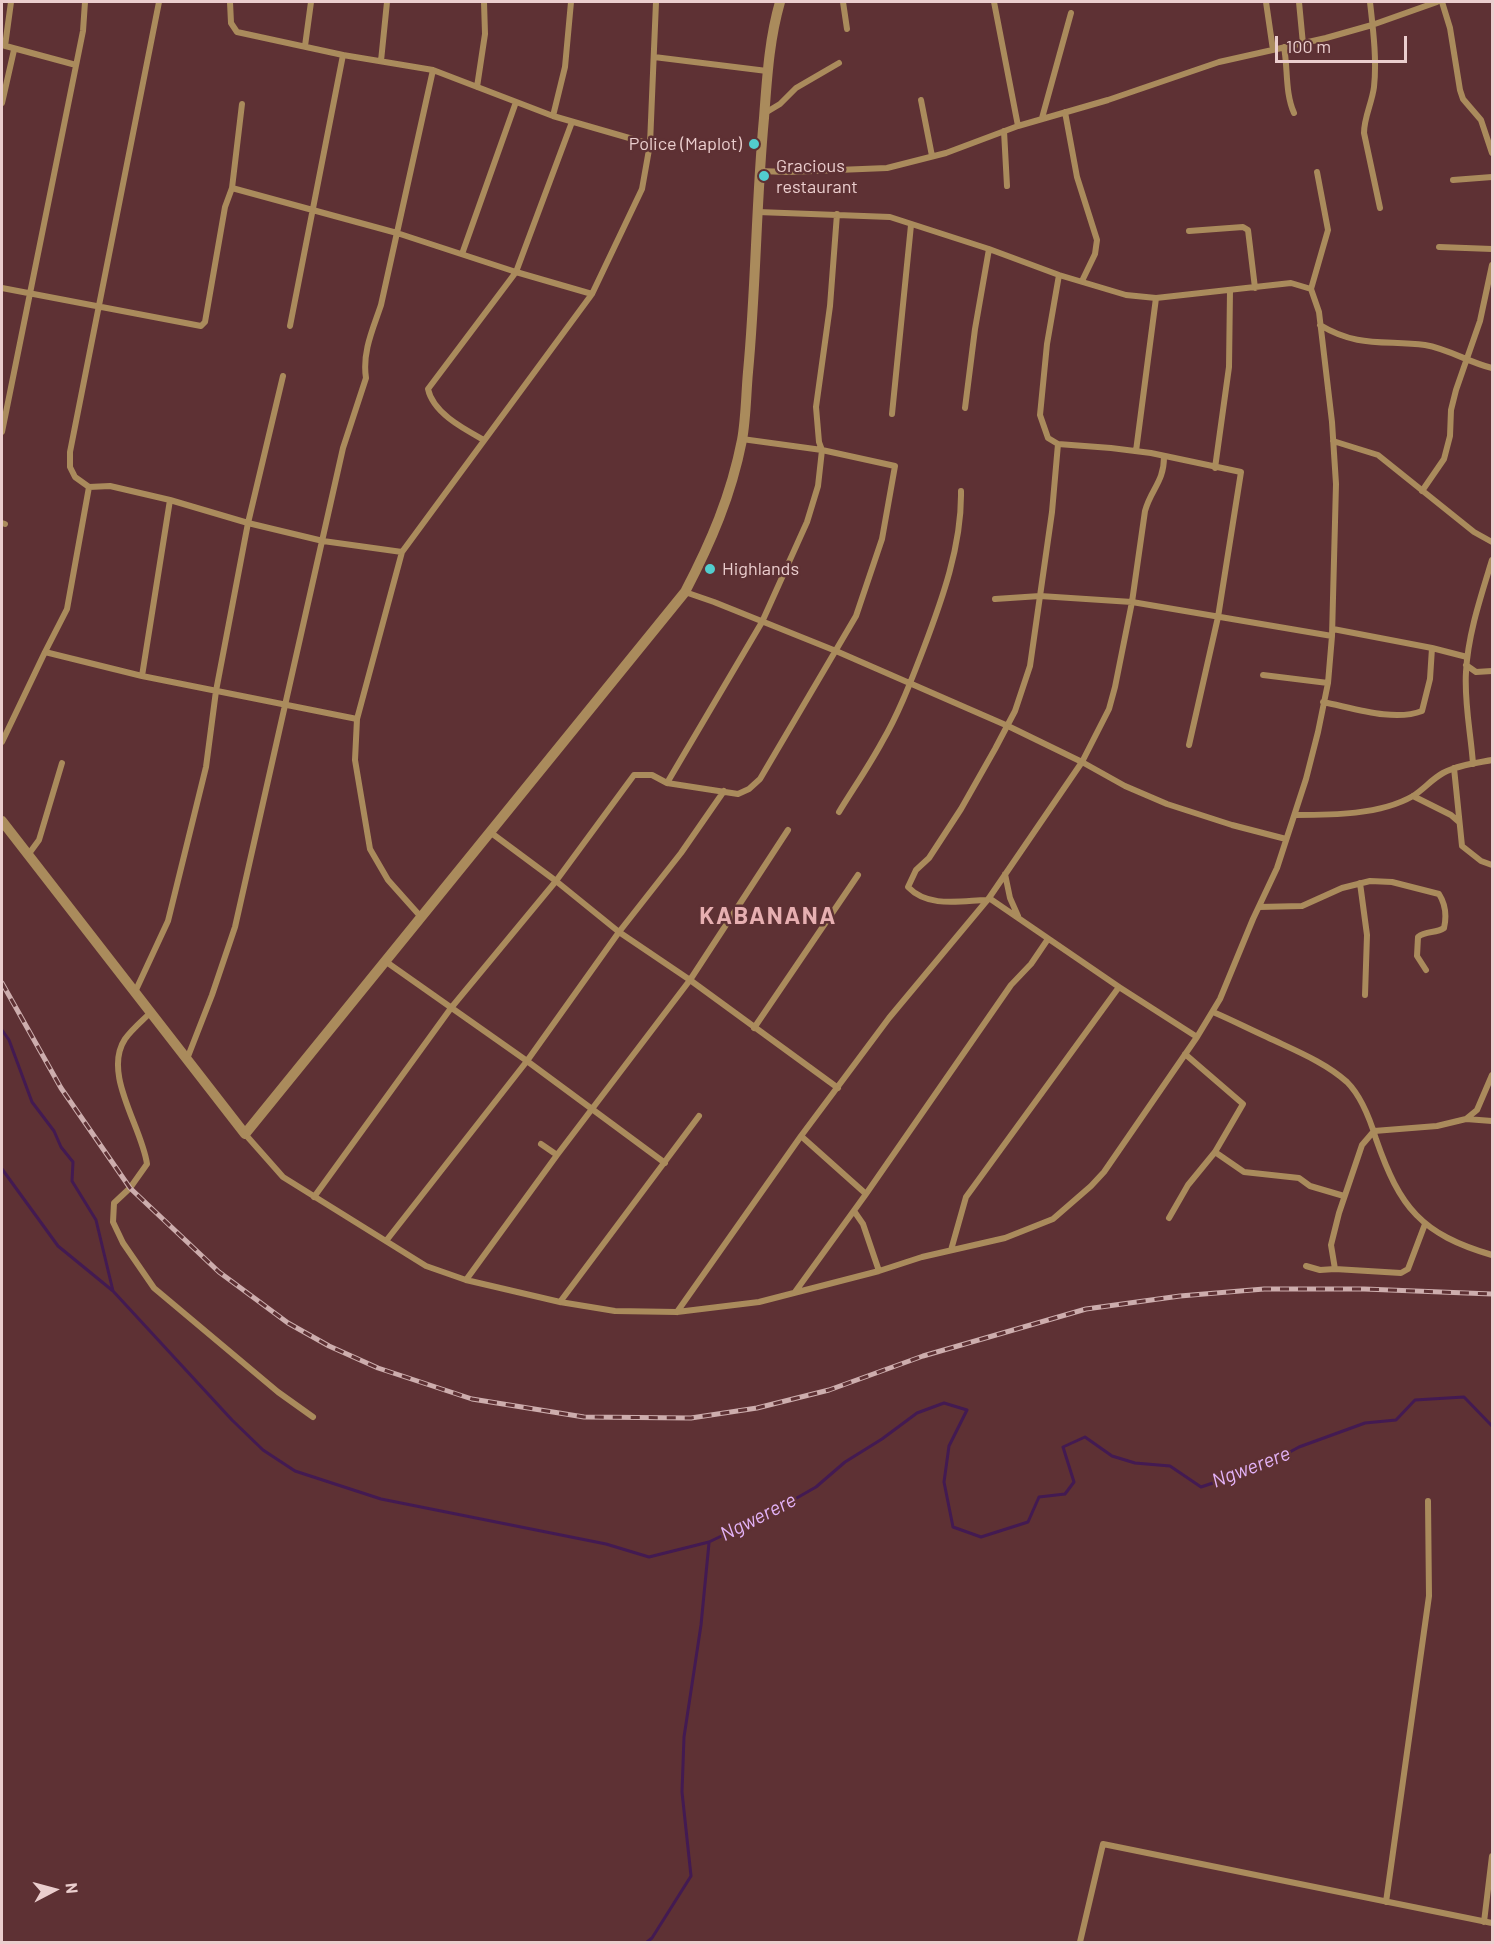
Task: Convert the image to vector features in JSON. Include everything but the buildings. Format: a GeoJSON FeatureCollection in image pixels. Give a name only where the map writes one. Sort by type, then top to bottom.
{"type":"FeatureCollection","features":[{"type":"Feature","properties":{"kind":"street"},"geometry":{"type":"LineString","coordinates":[[11,2],[3,45],[14,50],[76,65]]}},
{"type":"Feature","properties":{"kind":"street"},"geometry":{"type":"LineString","coordinates":[[2,432],[76,65],[85,2]]}},
{"type":"Feature","properties":{"kind":"street"},"geometry":{"type":"LineString","coordinates":[[159,2],[70,452],[70,466],[75,477],[89,486],[110,486],[170,500],[248,523],[323,541],[402,552]]}},
{"type":"Feature","properties":{"kind":"street"},"geometry":{"type":"LineString","coordinates":[[230,2],[231,23],[237,32],[343,55],[434,70],[553,116],[650,144]]}},
{"type":"Feature","properties":{"kind":"street"},"geometry":{"type":"LineString","coordinates":[[305,46],[311,2]]}},
{"type":"Feature","properties":{"kind":"street"},"geometry":{"type":"LineString","coordinates":[[381,60],[387,2]]}},
{"type":"Feature","properties":{"kind":"street"},"geometry":{"type":"LineString","coordinates":[[477,87],[485,34],[483,2]]}},
{"type":"Feature","properties":{"kind":"street"},"geometry":{"type":"LineString","coordinates":[[553,116],[566,67],[571,2]]}},
{"type":"Feature","properties":{"kind":"street"},"geometry":{"type":"LineString","coordinates":[[421,917],[388,880],[370,849],[355,760],[357,719],[402,552],[592,294],[642,189],[650,144],[656,2]]}},
{"type":"Feature","properties":{"kind":"street"},"geometry":{"type":"LineString","coordinates":[[245,1134],[685,592],[711,542],[726,502],[742,439],[752,334],[759,171],[767,71],[773,26],[780,2]]}},
{"type":"Feature","properties":{"kind":"street"},"geometry":{"type":"LineString","coordinates":[[843,2],[847,29]]}},
{"type":"Feature","properties":{"kind":"street"},"geometry":{"type":"LineString","coordinates":[[994,2],[1018,126]]}},
{"type":"Feature","properties":{"kind":"street"},"geometry":{"type":"LineString","coordinates":[[1266,2],[1273,50]]}},
{"type":"Feature","properties":{"kind":"street"},"geometry":{"type":"LineString","coordinates":[[1299,2],[1303,44]]}},
{"type":"Feature","properties":{"kind":"street"},"geometry":{"type":"LineString","coordinates":[[1370,2],[1375,74],[1364,133],[1380,208]]}},
{"type":"Feature","properties":{"kind":"street"},"geometry":{"type":"LineString","coordinates":[[759,171],[887,168],[932,156],[1042,118],[1108,100],[1219,62],[1303,44],[1372,25],[1437,2]]}},
{"type":"Feature","properties":{"kind":"street"},"geometry":{"type":"LineString","coordinates":[[1442,2],[1450,28],[1460,90],[1463,99],[1481,120],[1492,153]]}},
{"type":"Feature","properties":{"kind":"street"},"geometry":{"type":"LineString","coordinates":[[1042,118],[1071,13]]}},
{"type":"Feature","properties":{"kind":"street"},"geometry":{"type":"LineString","coordinates":[[1284,47],[1288,69],[1289,102],[1294,113]]}},
{"type":"Feature","properties":{"kind":"street"},"geometry":{"type":"LineString","coordinates":[[2,103],[14,50]]}},
{"type":"Feature","properties":{"kind":"street"},"geometry":{"type":"LineString","coordinates":[[290,326],[343,55]]}},
{"type":"Feature","properties":{"kind":"street"},"geometry":{"type":"LineString","coordinates":[[654,57],[767,71]]}},
{"type":"Feature","properties":{"kind":"street"},"geometry":{"type":"LineString","coordinates":[[764,113],[780,104],[796,88],[839,63]]}},
{"type":"Feature","properties":{"kind":"street"},"geometry":{"type":"LineString","coordinates":[[187,1059],[235,927],[343,448],[366,378],[364,367],[368,343],[381,305],[434,70]]}},
{"type":"Feature","properties":{"kind":"street"},"geometry":{"type":"LineString","coordinates":[[921,100],[932,156]]}},
{"type":"Feature","properties":{"kind":"street"},"geometry":{"type":"LineString","coordinates":[[462,254],[516,102]]}},
{"type":"Feature","properties":{"kind":"street"},"geometry":{"type":"LineString","coordinates":[[2,288],[201,326],[205,322],[225,207],[232,188],[242,104]]}},
{"type":"Feature","properties":{"kind":"street"},"geometry":{"type":"LineString","coordinates":[[1065,112],[1077,177],[1096,240],[1095,254],[1082,281]]}},
{"type":"Feature","properties":{"kind":"street"},"geometry":{"type":"LineString","coordinates":[[484,440],[466,430],[435,405],[428,389],[516,272],[572,122]]}},
{"type":"Feature","properties":{"kind":"street"},"geometry":{"type":"LineString","coordinates":[[1004,131],[1007,186]]}},
{"type":"Feature","properties":{"kind":"street"},"geometry":{"type":"LineString","coordinates":[[2,821],[245,1134],[283,1177],[426,1266],[466,1280],[560,1302],[615,1311],[677,1312],[759,1302],[951,1250],[1005,1238],[1053,1219],[1070,1206],[1104,1172],[1213,1012],[1276,868],[1316,741],[1328,683],[1333,633],[1333,575],[1337,524],[1332,422],[1319,312],[1311,289],[1328,230],[1317,172]]}},
{"type":"Feature","properties":{"kind":"street"},"geometry":{"type":"LineString","coordinates":[[1453,180],[1492,177]]}},
{"type":"Feature","properties":{"kind":"street"},"geometry":{"type":"LineString","coordinates":[[232,188],[397,233],[592,294]]}},
{"type":"Feature","properties":{"kind":"street"},"geometry":{"type":"LineString","coordinates":[[758,212],[890,217],[989,249],[1059,275],[1126,295],[1156,298],[1291,283],[1311,289]]}},
{"type":"Feature","properties":{"kind":"street"},"geometry":{"type":"LineString","coordinates":[[667,783],[762,622],[807,522],[818,486],[822,450],[819,442],[816,407],[830,306],[837,214]]}},
{"type":"Feature","properties":{"kind":"street"},"geometry":{"type":"LineString","coordinates":[[892,414],[911,225]]}},
{"type":"Feature","properties":{"kind":"street"},"geometry":{"type":"LineString","coordinates":[[1189,231],[1243,227],[1248,230],[1255,288]]}},
{"type":"Feature","properties":{"kind":"street"},"geometry":{"type":"LineString","coordinates":[[1439,248],[1492,249]]}},
{"type":"Feature","properties":{"kind":"street"},"geometry":{"type":"LineString","coordinates":[[965,408],[989,249]]}},
{"type":"Feature","properties":{"kind":"street"},"geometry":{"type":"LineString","coordinates":[[1422,491],[1444,459],[1450,436],[1451,410],[1480,321],[1492,265]]}},
{"type":"Feature","properties":{"kind":"street"},"geometry":{"type":"LineString","coordinates":[[1059,275],[1047,344],[1040,415],[1048,438],[1059,444],[1136,451],[1241,472],[1218,617],[1189,745]]}},
{"type":"Feature","properties":{"kind":"street"},"geometry":{"type":"LineString","coordinates":[[1215,468],[1229,367],[1230,291]]}},
{"type":"Feature","properties":{"kind":"street"},"geometry":{"type":"LineString","coordinates":[[1136,451],[1156,298]]}},
{"type":"Feature","properties":{"kind":"street"},"geometry":{"type":"LineString","coordinates":[[1320,325],[1336,335],[1354,340],[1426,345],[1492,368]]}},
{"type":"Feature","properties":{"kind":"street"},"geometry":{"type":"LineString","coordinates":[[135,992],[168,921],[206,767],[216,691],[248,523],[284,376]]}},
{"type":"Feature","properties":{"kind":"street"},"geometry":{"type":"LineString","coordinates":[[314,1197],[452,1008],[556,881],[634,775],[652,775],[667,783],[738,794],[749,789],[760,779],[856,616],[882,539],[895,466],[822,450],[742,439]]}},
{"type":"Feature","properties":{"kind":"street"},"geometry":{"type":"LineString","coordinates":[[1333,441],[1378,455],[1474,532],[1492,542]]}},
{"type":"Feature","properties":{"kind":"street"},"geometry":{"type":"LineString","coordinates":[[1059,444],[1052,512],[1030,666],[1015,711],[961,809],[929,858],[916,870],[908,887],[915,895],[928,900],[987,899],[1018,916],[1119,987],[1197,1037]]}},
{"type":"Feature","properties":{"kind":"street"},"geometry":{"type":"LineString","coordinates":[[677,1312],[801,1136],[889,1018],[987,899],[1082,762],[1109,709],[1132,602],[1145,511],[1149,498],[1162,476],[1164,457]]}},
{"type":"Feature","properties":{"kind":"street"},"geometry":{"type":"LineString","coordinates":[[2,742],[68,609],[89,486]]}},
{"type":"Feature","properties":{"kind":"street"},"geometry":{"type":"LineString","coordinates":[[838,812],[883,742],[910,684],[945,590],[962,505],[961,491]]}},
{"type":"Feature","properties":{"kind":"street"},"geometry":{"type":"LineString","coordinates":[[142,676],[170,500]]}},
{"type":"Feature","properties":{"kind":"street"},"geometry":{"type":"LineString","coordinates":[[1473,764],[1467,712],[1467,661],[1474,620],[1492,560]]}},
{"type":"Feature","properties":{"kind":"street"},"geometry":{"type":"LineString","coordinates":[[685,592],[836,651],[1008,726],[1125,786],[1167,804],[1232,825],[1286,839]]}},
{"type":"Feature","properties":{"kind":"street"},"geometry":{"type":"LineString","coordinates":[[995,599],[1040,596],[1132,602],[1432,648],[1467,661],[1476,672],[1492,671]]}},
{"type":"Feature","properties":{"kind":"street"},"geometry":{"type":"LineString","coordinates":[[1323,702],[1397,716],[1410,716],[1422,711],[1430,679],[1432,648]]}},
{"type":"Feature","properties":{"kind":"street"},"geometry":{"type":"LineString","coordinates":[[45,652],[142,676],[357,719]]}},
{"type":"Feature","properties":{"kind":"street"},"geometry":{"type":"LineString","coordinates":[[1263,675],[1328,683]]}},
{"type":"Feature","properties":{"kind":"street"},"geometry":{"type":"LineString","coordinates":[[1294,815],[1334,815],[1369,810],[1413,796],[1443,773],[1454,768],[1492,760]]}},
{"type":"Feature","properties":{"kind":"street"},"geometry":{"type":"LineString","coordinates":[[27,855],[39,840],[62,763]]}},
{"type":"Feature","properties":{"kind":"street"},"geometry":{"type":"LineString","coordinates":[[1454,768],[1462,846],[1481,861],[1492,865]]}},
{"type":"Feature","properties":{"kind":"street"},"geometry":{"type":"LineString","coordinates":[[386,1241],[527,1061],[619,932],[681,854],[724,791]]}},
{"type":"Feature","properties":{"kind":"street"},"geometry":{"type":"LineString","coordinates":[[1413,796],[1460,822]]}},
{"type":"Feature","properties":{"kind":"street"},"geometry":{"type":"LineString","coordinates":[[466,1280],[557,1155],[690,980],[788,830]]}},
{"type":"Feature","properties":{"kind":"street"},"geometry":{"type":"LineString","coordinates":[[490,832],[619,932],[690,980],[838,1088]]}},
{"type":"Feature","properties":{"kind":"street"},"geometry":{"type":"LineString","coordinates":[[1005,873],[1008,891],[1018,916]]}},
{"type":"Feature","properties":{"kind":"street"},"geometry":{"type":"LineString","coordinates":[[754,1028],[858,875]]}},
{"type":"Feature","properties":{"kind":"street"},"geometry":{"type":"LineString","coordinates":[[1258,907],[1302,906],[1342,888],[1380,880],[1438,894],[1444,903],[1446,913],[1444,928],[1418,937],[1417,956],[1426,970]]}},
{"type":"Feature","properties":{"kind":"street"},"geometry":{"type":"LineString","coordinates":[[1360,883],[1368,935],[1365,995]]}},
{"type":"Feature","properties":{"kind":"street"},"geometry":{"type":"LineString","coordinates":[[794,1292],[854,1211],[1011,985],[1031,964],[1048,939]]}},
{"type":"Feature","properties":{"kind":"street"},"geometry":{"type":"LineString","coordinates":[[385,961],[527,1061],[665,1163]]}},
{"type":"Feature","properties":{"kind":"street"},"geometry":{"type":"LineString","coordinates":[[951,1250],[966,1197],[1119,987]]}},
{"type":"Feature","properties":{"kind":"street"},"geometry":{"type":"LineString","coordinates":[[151,1012],[123,1041],[118,1060],[118,1076],[144,1145],[147,1164],[130,1188],[114,1203],[113,1222],[123,1243],[154,1288],[278,1392],[313,1417]]}},
{"type":"Feature","properties":{"kind":"street"},"geometry":{"type":"LineString","coordinates":[[1213,1012],[1304,1054],[1347,1083],[1369,1116],[1383,1158],[1405,1202],[1425,1224],[1441,1235],[1464,1246],[1492,1255]]}},
{"type":"Feature","properties":{"kind":"street"},"geometry":{"type":"LineString","coordinates":[[1169,1218],[1188,1185],[1215,1152],[1243,1104],[1185,1054]]}},
{"type":"Feature","properties":{"kind":"street"},"geometry":{"type":"LineString","coordinates":[[1466,1119],[1477,1110],[1492,1075]]}},
{"type":"Feature","properties":{"kind":"street"},"geometry":{"type":"LineString","coordinates":[[560,1302],[699,1116]]}},
{"type":"Feature","properties":{"kind":"street"},"geometry":{"type":"LineString","coordinates":[[1335,1269],[1331,1245],[1344,1196],[1362,1145],[1374,1131],[1437,1126],[1466,1119],[1492,1121]]}},
{"type":"Feature","properties":{"kind":"street"},"geometry":{"type":"LineString","coordinates":[[801,1136],[866,1194]]}},
{"type":"Feature","properties":{"kind":"street"},"geometry":{"type":"LineString","coordinates":[[541,1144],[557,1155]]}},
{"type":"Feature","properties":{"kind":"street"},"geometry":{"type":"LineString","coordinates":[[1215,1152],[1244,1172],[1299,1178],[1310,1186],[1344,1196]]}},
{"type":"Feature","properties":{"kind":"street"},"geometry":{"type":"LineString","coordinates":[[854,1211],[862,1224],[879,1271]]}},
{"type":"Feature","properties":{"kind":"street"},"geometry":{"type":"LineString","coordinates":[[1306,1266],[1320,1270],[1401,1272],[1408,1269],[1425,1224]]}},
{"type":"Feature","properties":{"kind":"street"},"geometry":{"type":"LineString","coordinates":[[1386,1902],[1429,1596],[1428,1501]]}},
{"type":"Feature","properties":{"kind":"street"},"geometry":{"type":"LineString","coordinates":[[1080,1942],[1103,1844],[1492,1923]]}},
{"type":"Feature","properties":{"kind":"street"},"geometry":{"type":"LineString","coordinates":[[1484,1922],[1492,1856]]}},
{"type":"Feature","properties":{"kind":"waterway"},"geometry":{"type":"LineString","coordinates":[[2,1030],[9,1040],[32,1102],[54,1131],[61,1147],[73,1162],[72,1181],[96,1220],[113,1291]]}},
{"type":"Feature","properties":{"kind":"waterway","name":"Ngwerere"},"geometry":{"type":"LineString","coordinates":[[2,1169],[58,1246],[113,1291],[232,1420],[263,1450],[295,1471],[381,1499],[606,1544],[649,1557],[709,1542],[781,1507],[816,1487],[845,1462],[882,1439],[917,1413],[944,1403],[967,1410],[949,1446],[944,1482],[953,1527],[981,1537],[1028,1522],[1039,1497],[1065,1494],[1074,1482],[1063,1447],[1085,1437],[1112,1456],[1135,1463],[1170,1466],[1201,1487],[1264,1466],[1299,1447],[1365,1423],[1396,1420],[1415,1400],[1464,1397],[1492,1426]]}},
{"type":"Feature","properties":{"kind":"waterway"},"geometry":{"type":"LineString","coordinates":[[647,1942],[652,1938],[691,1876],[682,1792],[684,1737],[701,1625],[709,1543]]}},
{"type":"Feature","properties":{"kind":"railway"},"geometry":{"type":"LineString","coordinates":[[2,983],[61,1088],[130,1188],[219,1272],[288,1323],[329,1346],[378,1368],[472,1399],[584,1417],[691,1418],[757,1408],[829,1390],[923,1356],[1086,1309],[1180,1296],[1264,1289],[1364,1289],[1492,1294]]}},
{"type":"Feature","properties":{"kind":"place","name":"Police (Maplot)"},"geometry":{"type":"Point","coordinates":[754,144]}},
{"type":"Feature","properties":{"kind":"place","name":"Gracious restaurant"},"geometry":{"type":"Point","coordinates":[764,176]}},
{"type":"Feature","properties":{"kind":"place","name":"Highlands"},"geometry":{"type":"Point","coordinates":[710,569]}},
{"type":"Feature","properties":{"kind":"district","name":"KABANANA"},"geometry":{"type":"Point","coordinates":[768,916]}}]}
